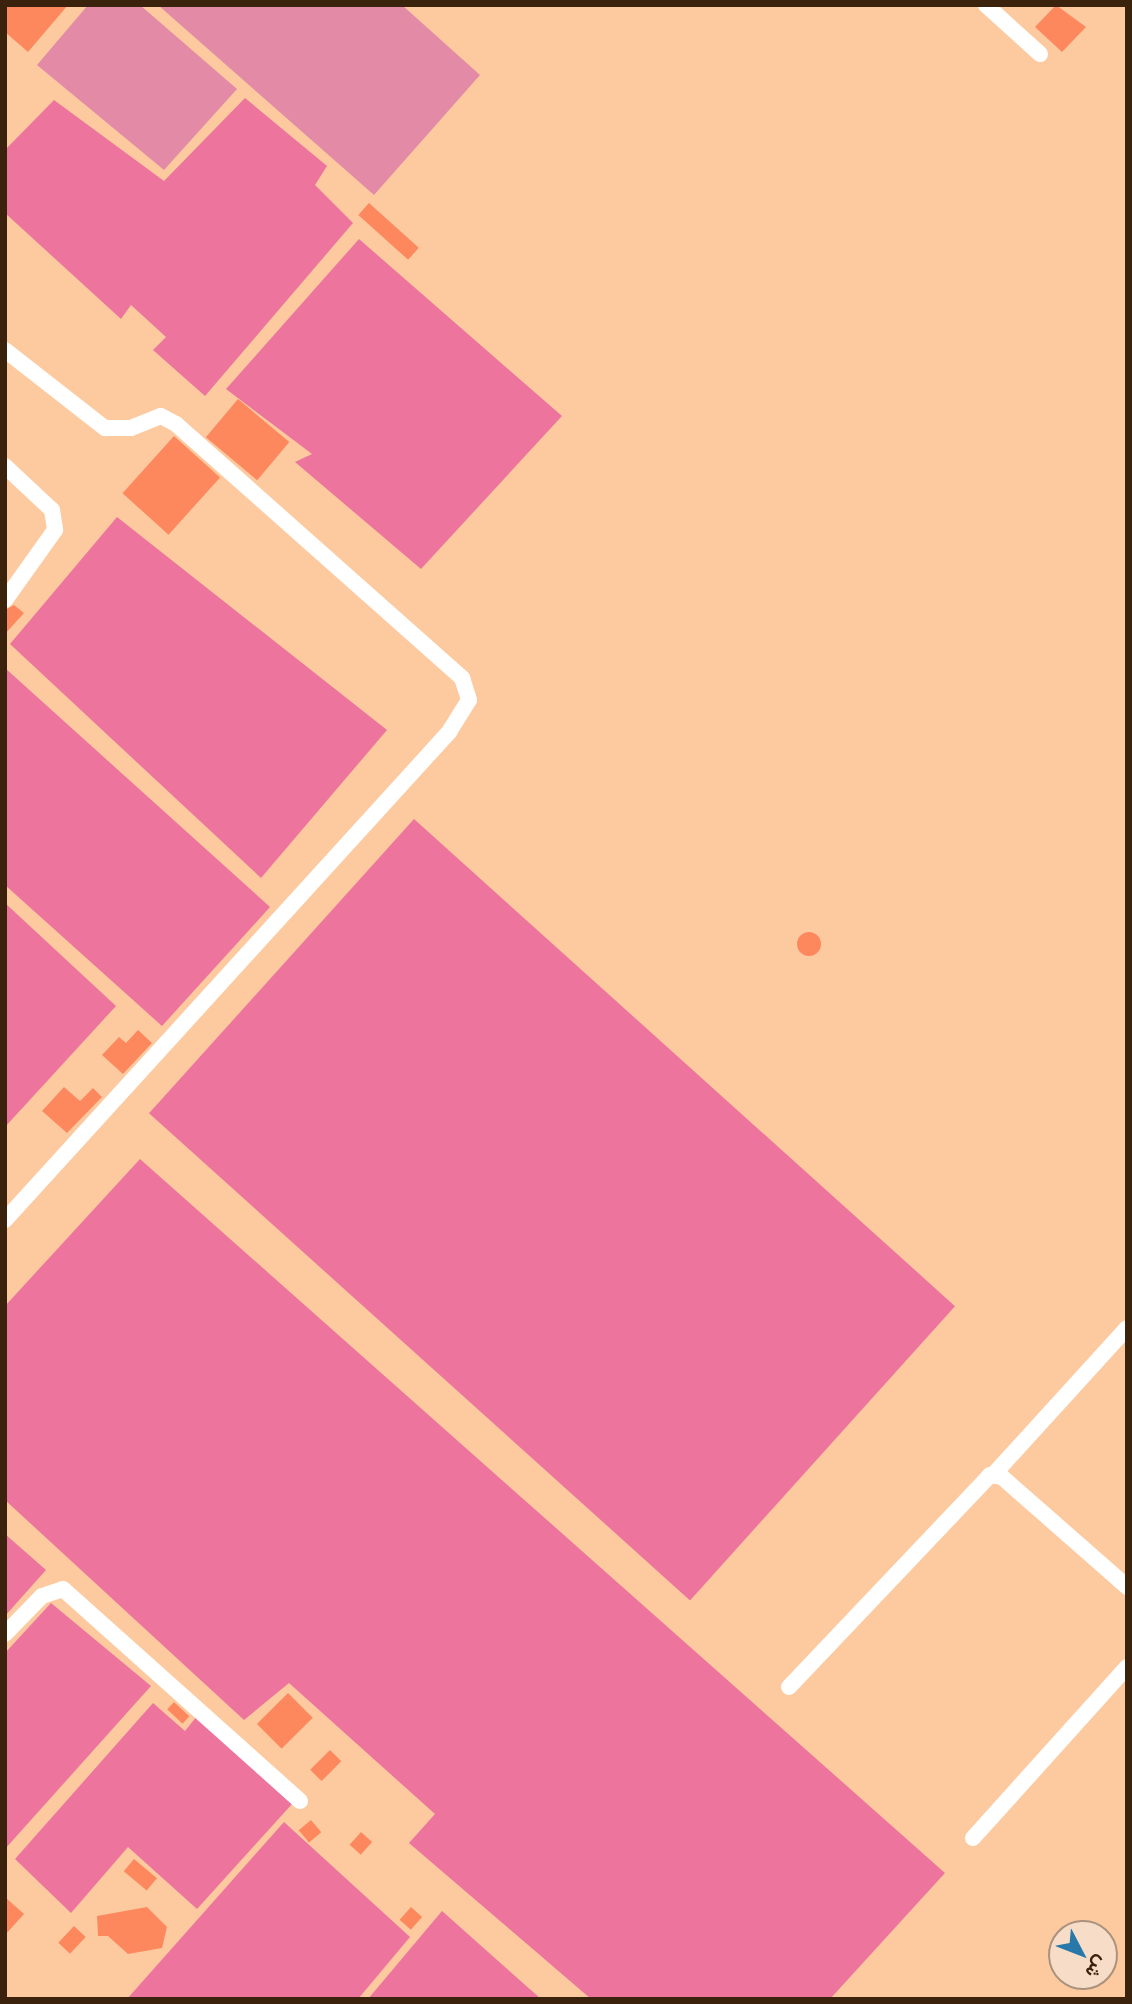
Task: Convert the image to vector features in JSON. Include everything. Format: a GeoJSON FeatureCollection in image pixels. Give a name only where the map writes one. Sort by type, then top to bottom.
{"type":"FeatureCollection","features":[{"type":"Feature","properties":{"kind":"street"},"geometry":{"type":"LineString","coordinates":[[986,5],[1040,54]]}},
{"type":"Feature","properties":{"kind":"street"},"geometry":{"type":"LineString","coordinates":[[5,350],[105,428],[131,428],[162,416],[176,424],[462,678],[469,700],[450,730],[5,1220]]}},
{"type":"Feature","properties":{"kind":"street"},"geometry":{"type":"LineString","coordinates":[[5,466],[52,510],[55,530],[5,600]]}},
{"type":"Feature","properties":{"kind":"street"},"geometry":{"type":"LineString","coordinates":[[789,1687],[978,1483],[994,1474],[1127,1328]]}},
{"type":"Feature","properties":{"kind":"street"},"geometry":{"type":"LineString","coordinates":[[994,1474],[1127,1587]]}},
{"type":"Feature","properties":{"kind":"street"},"geometry":{"type":"LineString","coordinates":[[5,1634],[42,1596],[62,1589],[300,1801]]}},
{"type":"Feature","properties":{"kind":"street"},"geometry":{"type":"LineString","coordinates":[[973,1838],[1127,1667]]}},
{"type":"Feature","properties":{"kind":"shaded area"},"geometry":{"type":"Polygon","coordinates":[[[88,5],[140,5],[237,89],[164,170],[37,65],[88,5]]]}},
{"type":"Feature","properties":{"kind":"shaded area"},"geometry":{"type":"Polygon","coordinates":[[[158,5],[402,5],[480,75],[374,195],[158,5]]]}},
{"type":"Feature","properties":{"kind":"shaded area"},"geometry":{"type":"Polygon","coordinates":[[[245,98],[327,166],[315,185],[353,223],[205,396],[153,350],[166,337],[131,305],[121,319],[5,213],[5,150],[54,100],[164,181],[245,98]]]}},
{"type":"Feature","properties":{"kind":"shaded area"},"geometry":{"type":"Polygon","coordinates":[[[359,239],[562,416],[421,569],[295,462],[312,454],[226,389],[359,239]]]}},
{"type":"Feature","properties":{"kind":"shaded area"},"geometry":{"type":"Polygon","coordinates":[[[117,517],[387,730],[261,878],[10,644],[117,517]]]}},
{"type":"Feature","properties":{"kind":"shaded area"},"geometry":{"type":"Polygon","coordinates":[[[5,668],[270,907],[162,1026],[5,885],[5,668]]]}},
{"type":"Feature","properties":{"kind":"shaded area"},"geometry":{"type":"Polygon","coordinates":[[[414,819],[955,1306],[690,1600],[149,1113],[414,819]]]}},
{"type":"Feature","properties":{"kind":"shaded area"},"geometry":{"type":"Polygon","coordinates":[[[5,903],[116,1006],[5,1127],[5,903]]]}},
{"type":"Feature","properties":{"kind":"shaded area"},"geometry":{"type":"Polygon","coordinates":[[[140,1159],[945,1873],[830,1999],[591,1999],[409,1843],[435,1814],[289,1683],[244,1720],[5,1500],[5,1306],[140,1159]]]}},
{"type":"Feature","properties":{"kind":"shaded area"},"geometry":{"type":"Polygon","coordinates":[[[5,1534],[46,1570],[5,1616],[5,1534]]]}},
{"type":"Feature","properties":{"kind":"shaded area"},"geometry":{"type":"Polygon","coordinates":[[[51,1603],[151,1686],[5,1849],[5,1653],[51,1603]]]}},
{"type":"Feature","properties":{"kind":"shaded area"},"geometry":{"type":"Polygon","coordinates":[[[153,1703],[185,1731],[197,1716],[292,1804],[197,1909],[128,1847],[71,1913],[15,1859],[153,1703]]]}},
{"type":"Feature","properties":{"kind":"shaded area"},"geometry":{"type":"Polygon","coordinates":[[[284,1822],[410,1937],[358,1999],[127,1999],[284,1822]]]}},
{"type":"Feature","properties":{"kind":"shaded area"},"geometry":{"type":"Polygon","coordinates":[[[442,1911],[541,1999],[368,1999],[442,1911]]]}},
{"type":"Feature","properties":{"kind":"building"},"geometry":{"type":"Polygon","coordinates":[[[5,5],[68,5],[28,52],[5,32],[5,5]]]}},
{"type":"Feature","properties":{"kind":"building"},"geometry":{"type":"Polygon","coordinates":[[[1056,5],[1086,27],[1062,52],[1035,27],[1056,5]]]}},
{"type":"Feature","properties":{"kind":"building"},"geometry":{"type":"Polygon","coordinates":[[[369,203],[419,248],[408,260],[358,215],[369,203]]]}},
{"type":"Feature","properties":{"kind":"building"},"geometry":{"type":"Polygon","coordinates":[[[238,399],[289,442],[257,480],[206,437],[238,399]]]}},
{"type":"Feature","properties":{"kind":"building"},"geometry":{"type":"Polygon","coordinates":[[[174,436],[220,477],[169,535],[122,493],[174,436]]]}},
{"type":"Feature","properties":{"kind":"building"},"geometry":{"type":"Polygon","coordinates":[[[14,605],[24,613],[5,634],[5,610],[14,605]]]}},
{"type":"Feature","properties":{"kind":"building"},"geometry":{"type":"Polygon","coordinates":[[[809,932],[818,935],[821,944],[818,953],[809,956],[800,953],[797,944],[800,935],[809,932]]]}},
{"type":"Feature","properties":{"kind":"building"},"geometry":{"type":"Polygon","coordinates":[[[138,1030],[152,1043],[123,1074],[102,1055],[119,1037],[126,1043],[138,1030]]]}},
{"type":"Feature","properties":{"kind":"building"},"geometry":{"type":"Polygon","coordinates":[[[64,1087],[80,1101],[93,1088],[102,1097],[67,1133],[42,1111],[64,1087]]]}},
{"type":"Feature","properties":{"kind":"building"},"geometry":{"type":"Polygon","coordinates":[[[288,1693],[313,1718],[282,1749],[257,1724],[288,1693]]]}},
{"type":"Feature","properties":{"kind":"building"},"geometry":{"type":"Polygon","coordinates":[[[174,1702],[189,1716],[183,1724],[167,1709],[174,1702]]]}},
{"type":"Feature","properties":{"kind":"building"},"geometry":{"type":"Polygon","coordinates":[[[330,1750],[341,1761],[322,1781],[310,1770],[330,1750]]]}},
{"type":"Feature","properties":{"kind":"building"},"geometry":{"type":"Polygon","coordinates":[[[311,1820],[321,1832],[309,1843],[299,1830],[311,1820]]]}},
{"type":"Feature","properties":{"kind":"building"},"geometry":{"type":"Polygon","coordinates":[[[361,1832],[372,1842],[361,1855],[350,1845],[361,1832]]]}},
{"type":"Feature","properties":{"kind":"building"},"geometry":{"type":"Polygon","coordinates":[[[134,1859],[157,1878],[147,1891],[124,1871],[134,1859]]]}},
{"type":"Feature","properties":{"kind":"building"},"geometry":{"type":"Polygon","coordinates":[[[5,1897],[24,1914],[5,1935],[5,1897]]]}},
{"type":"Feature","properties":{"kind":"building"},"geometry":{"type":"Polygon","coordinates":[[[147,1907],[167,1927],[162,1948],[128,1954],[108,1936],[98,1936],[97,1916],[147,1907]]]}},
{"type":"Feature","properties":{"kind":"building"},"geometry":{"type":"Polygon","coordinates":[[[411,1907],[422,1917],[411,1930],[400,1920],[411,1907]]]}},
{"type":"Feature","properties":{"kind":"building"},"geometry":{"type":"Polygon","coordinates":[[[74,1926],[86,1937],[70,1954],[58,1943],[74,1926]]]}}]}
